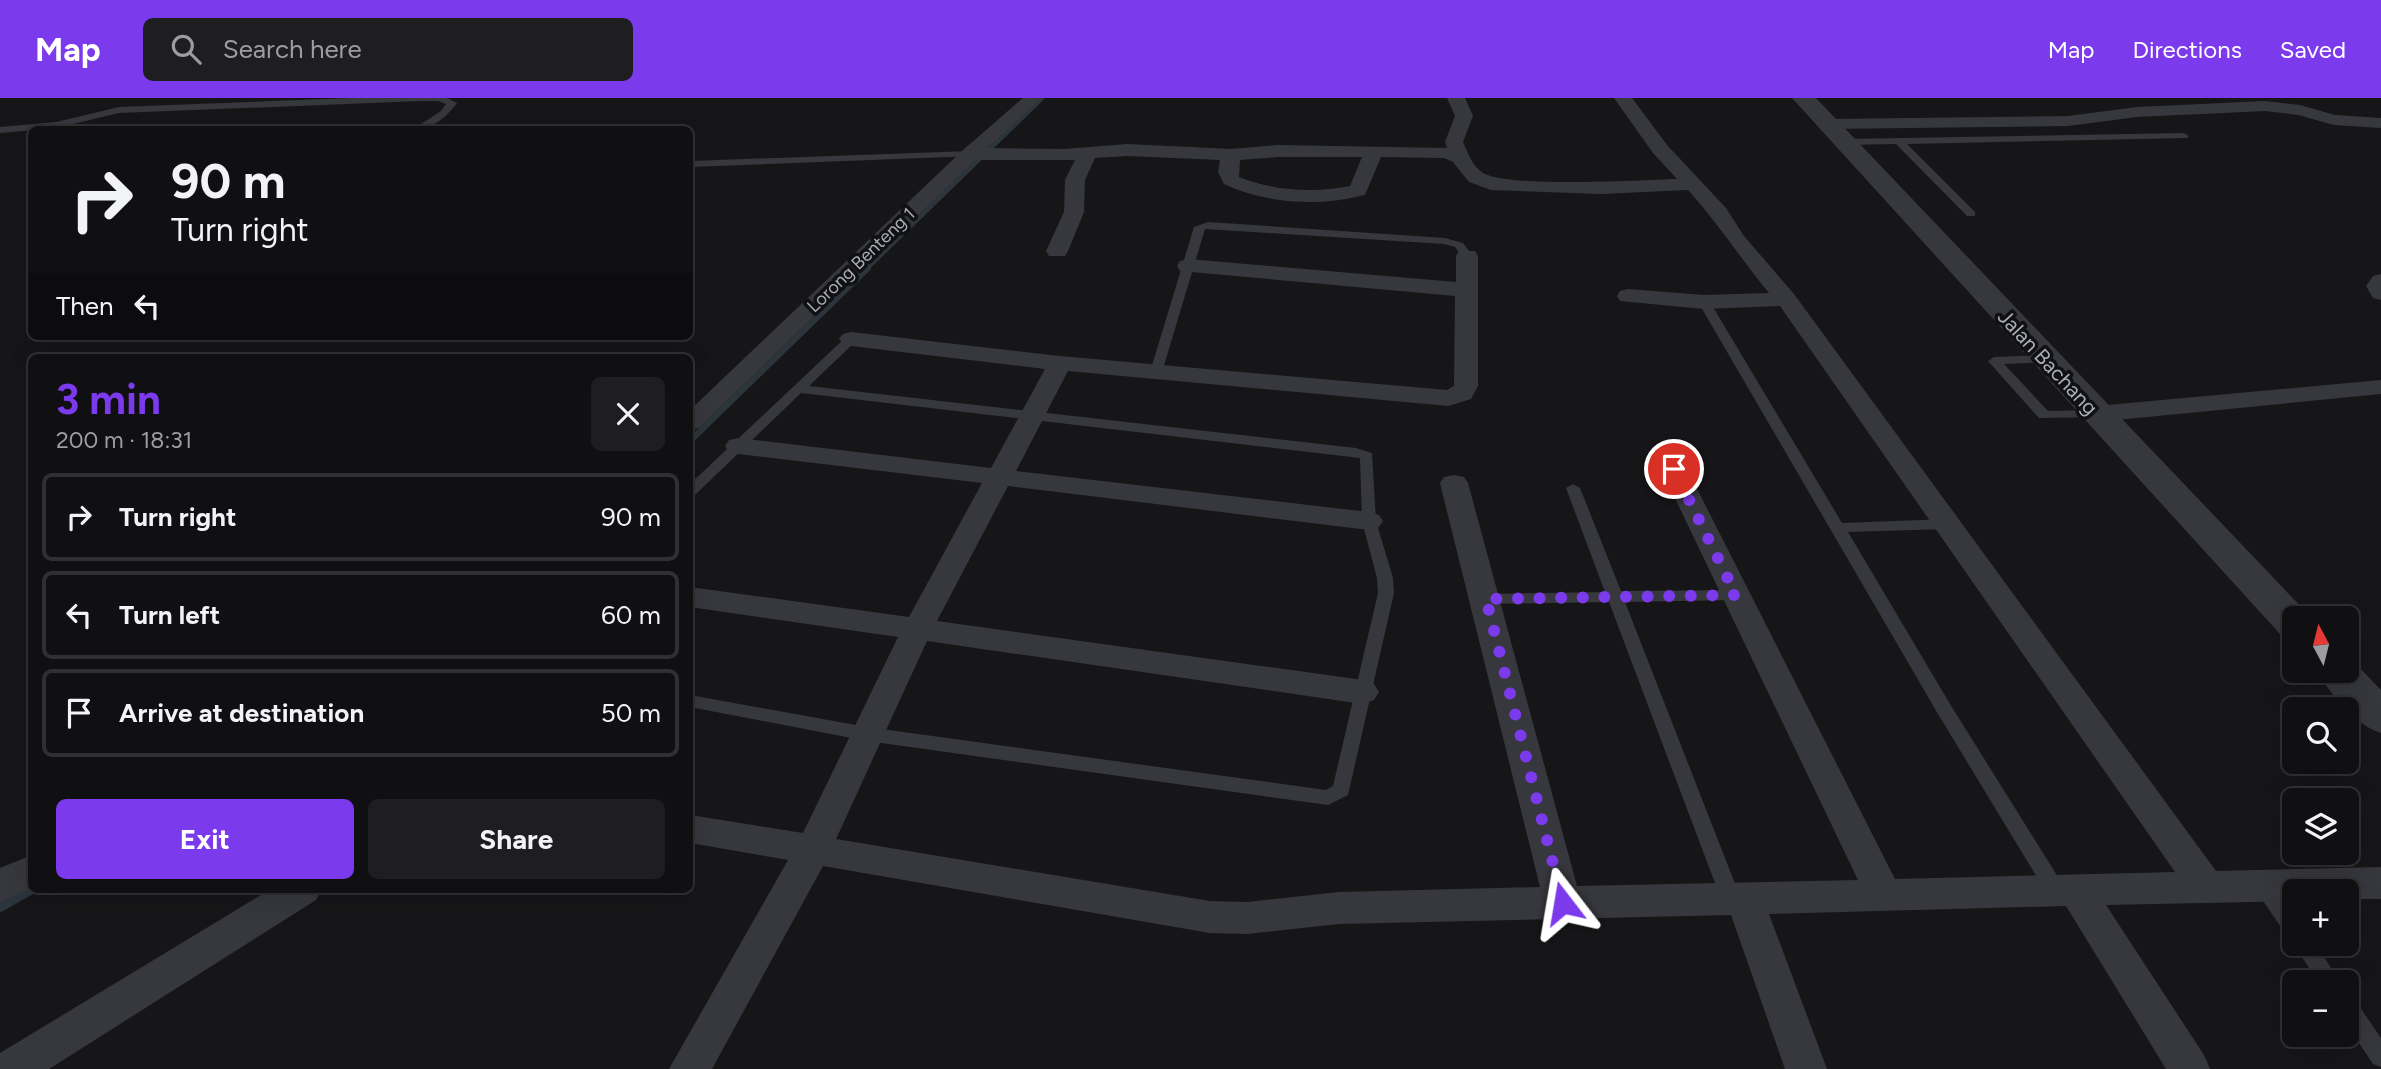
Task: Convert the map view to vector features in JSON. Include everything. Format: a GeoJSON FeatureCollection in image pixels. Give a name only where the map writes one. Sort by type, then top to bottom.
{"type":"FeatureCollection","features":[{"type":"Feature","properties":{"kind":"street","name":"Lorong Benteng 1"},"geometry":{"type":"LineString","coordinates":[[693,421],[1033,98]]}},
{"type":"Feature","properties":{"kind":"street"},"geometry":{"type":"LineString","coordinates":[[1456,98],[1464,116],[1454,142],[1455,148],[1467,171],[1476,179],[1491,184],[1601,188],[1691,184]]}},
{"type":"Feature","properties":{"kind":"street"},"geometry":{"type":"LineString","coordinates":[[1623,98],[1660,149],[1719,212],[1736,239],[1786,299],[2206,887]]}},
{"type":"Feature","properties":{"kind":"street","name":"Jalan Bachang"},"geometry":{"type":"LineString","coordinates":[[1803,98],[2282,611]]}},
{"type":"Feature","properties":{"kind":"street"},"geometry":{"type":"LineString","coordinates":[[2282,98],[2300,110]]}},
{"type":"Feature","properties":{"kind":"street"},"geometry":{"type":"LineString","coordinates":[[1835,133],[2068,121],[2137,112],[2265,106],[2300,110],[2334,120],[2381,123]]}},
{"type":"Feature","properties":{"kind":"street"},"geometry":{"type":"LineString","coordinates":[[974,154],[1148,150],[1231,155],[1278,151],[1374,151],[1446,153],[1461,158]]}},
{"type":"Feature","properties":{"kind":"street"},"geometry":{"type":"LineString","coordinates":[[1231,155],[1228,172],[1231,180],[1245,188],[1280,194],[1340,193],[1358,191],[1374,151]]}},
{"type":"Feature","properties":{"kind":"street"},"geometry":{"type":"LineString","coordinates":[[1057,251],[1074,212],[1075,180],[1088,153]]}},
{"type":"Feature","properties":{"kind":"street"},"geometry":{"type":"LineString","coordinates":[[851,339],[1060,363],[1448,398],[1462,394],[1466,387],[1467,256]]}},
{"type":"Feature","properties":{"kind":"street"},"geometry":{"type":"LineString","coordinates":[[1188,266],[1467,290]]}},
{"type":"Feature","properties":{"kind":"street"},"geometry":{"type":"LineString","coordinates":[[2381,281],[2377,286],[2381,293]]}},
{"type":"Feature","properties":{"kind":"street"},"geometry":{"type":"LineString","coordinates":[[1628,296],[1704,302],[1786,299]]}},
{"type":"Feature","properties":{"kind":"street"},"geometry":{"type":"LineString","coordinates":[[690,1069],[813,850],[917,629],[1060,363]]}},
{"type":"Feature","properties":{"kind":"street"},"geometry":{"type":"LineString","coordinates":[[2096,414],[2381,387]]}},
{"type":"Feature","properties":{"kind":"street"},"geometry":{"type":"LineString","coordinates":[[738,446],[1369,521]]}},
{"type":"Feature","properties":{"kind":"street"},"geometry":{"type":"LineString","coordinates":[[1674,469],[1884,895]]}},
{"type":"Feature","properties":{"kind":"street"},"geometry":{"type":"LineString","coordinates":[[1454,483],[1563,903]]}},
{"type":"Feature","properties":{"kind":"street"},"geometry":{"type":"LineString","coordinates":[[693,597],[1363,692]]}},
{"type":"Feature","properties":{"kind":"street"},"geometry":{"type":"LineString","coordinates":[[2349,683],[2381,717]]}},
{"type":"Feature","properties":{"kind":"street"},"geometry":{"type":"LineString","coordinates":[[693,830],[1210,916],[1248,918],[1339,908],[2381,883]]}},
{"type":"Feature","properties":{"kind":"street"},"geometry":{"type":"LineString","coordinates":[[0,886],[28,872]]}},
{"type":"Feature","properties":{"kind":"street"},"geometry":{"type":"LineString","coordinates":[[2066,890],[2189,1069]]}},
{"type":"Feature","properties":{"kind":"street"},"geometry":{"type":"LineString","coordinates":[[12,1069],[297,893]]}},
{"type":"Feature","properties":{"kind":"street"},"geometry":{"type":"LineString","coordinates":[[1737,899],[1807,1069]]}},
{"type":"Feature","properties":{"kind":"lane"},"geometry":{"type":"LineString","coordinates":[[45,126],[126,110],[421,98],[439,98],[452,103],[444,113],[423,126]]}},
{"type":"Feature","properties":{"kind":"lane"},"geometry":{"type":"LineString","coordinates":[[0,130],[28,128]]}},
{"type":"Feature","properties":{"kind":"lane"},"geometry":{"type":"LineString","coordinates":[[1835,133],[1899,141],[2184,136]]}},
{"type":"Feature","properties":{"kind":"lane"},"geometry":{"type":"LineString","coordinates":[[1899,141],[1970,214]]}},
{"type":"Feature","properties":{"kind":"lane"},"geometry":{"type":"LineString","coordinates":[[693,164],[974,154]]}},
{"type":"Feature","properties":{"kind":"lane"},"geometry":{"type":"LineString","coordinates":[[1156,372],[1200,227],[1208,225],[1445,241],[1459,246],[1467,256]]}},
{"type":"Feature","properties":{"kind":"lane"},"geometry":{"type":"LineString","coordinates":[[1704,302],[1944,709],[2066,890]]}},
{"type":"Feature","properties":{"kind":"lane"},"geometry":{"type":"LineString","coordinates":[[693,489],[851,339]]}},
{"type":"Feature","properties":{"kind":"lane"},"geometry":{"type":"LineString","coordinates":[[2045,359],[1994,361],[2044,415],[2096,414]]}},
{"type":"Feature","properties":{"kind":"lane"},"geometry":{"type":"LineString","coordinates":[[693,702],[867,734],[1328,798],[1341,790],[1386,593],[1385,578],[1369,521],[1367,456],[1356,452],[797,390]]}},
{"type":"Feature","properties":{"kind":"lane"},"geometry":{"type":"LineString","coordinates":[[1573,488],[1737,899]]}},
{"type":"Feature","properties":{"kind":"lane"},"geometry":{"type":"LineString","coordinates":[[1839,528],[1947,524]]}},
{"type":"Feature","properties":{"kind":"lane"},"geometry":{"type":"LineString","coordinates":[[1486,599],[1736,595]]}},
{"type":"Feature","properties":{"kind":"lane"},"geometry":{"type":"LineString","coordinates":[[2264,886],[2282,912]]}},
{"type":"Feature","properties":{"kind":"lane"},"geometry":{"type":"LineString","coordinates":[[2359,1024],[2381,1056]]}},
{"type":"Feature","properties":{"kind":"waterway"},"geometry":{"type":"LineString","coordinates":[[866,269],[1042,98]]}},
{"type":"Feature","properties":{"kind":"waterway"},"geometry":{"type":"LineString","coordinates":[[693,438],[868,268]]}},
{"type":"Feature","properties":{"kind":"waterway"},"geometry":{"type":"LineString","coordinates":[[0,907],[28,891]]}},
{"type":"Feature","properties":{"kind":"route"},"geometry":{"type":"LineString","coordinates":[[1563,903],[1486,599],[1736,595],[1674,469]]}}]}
